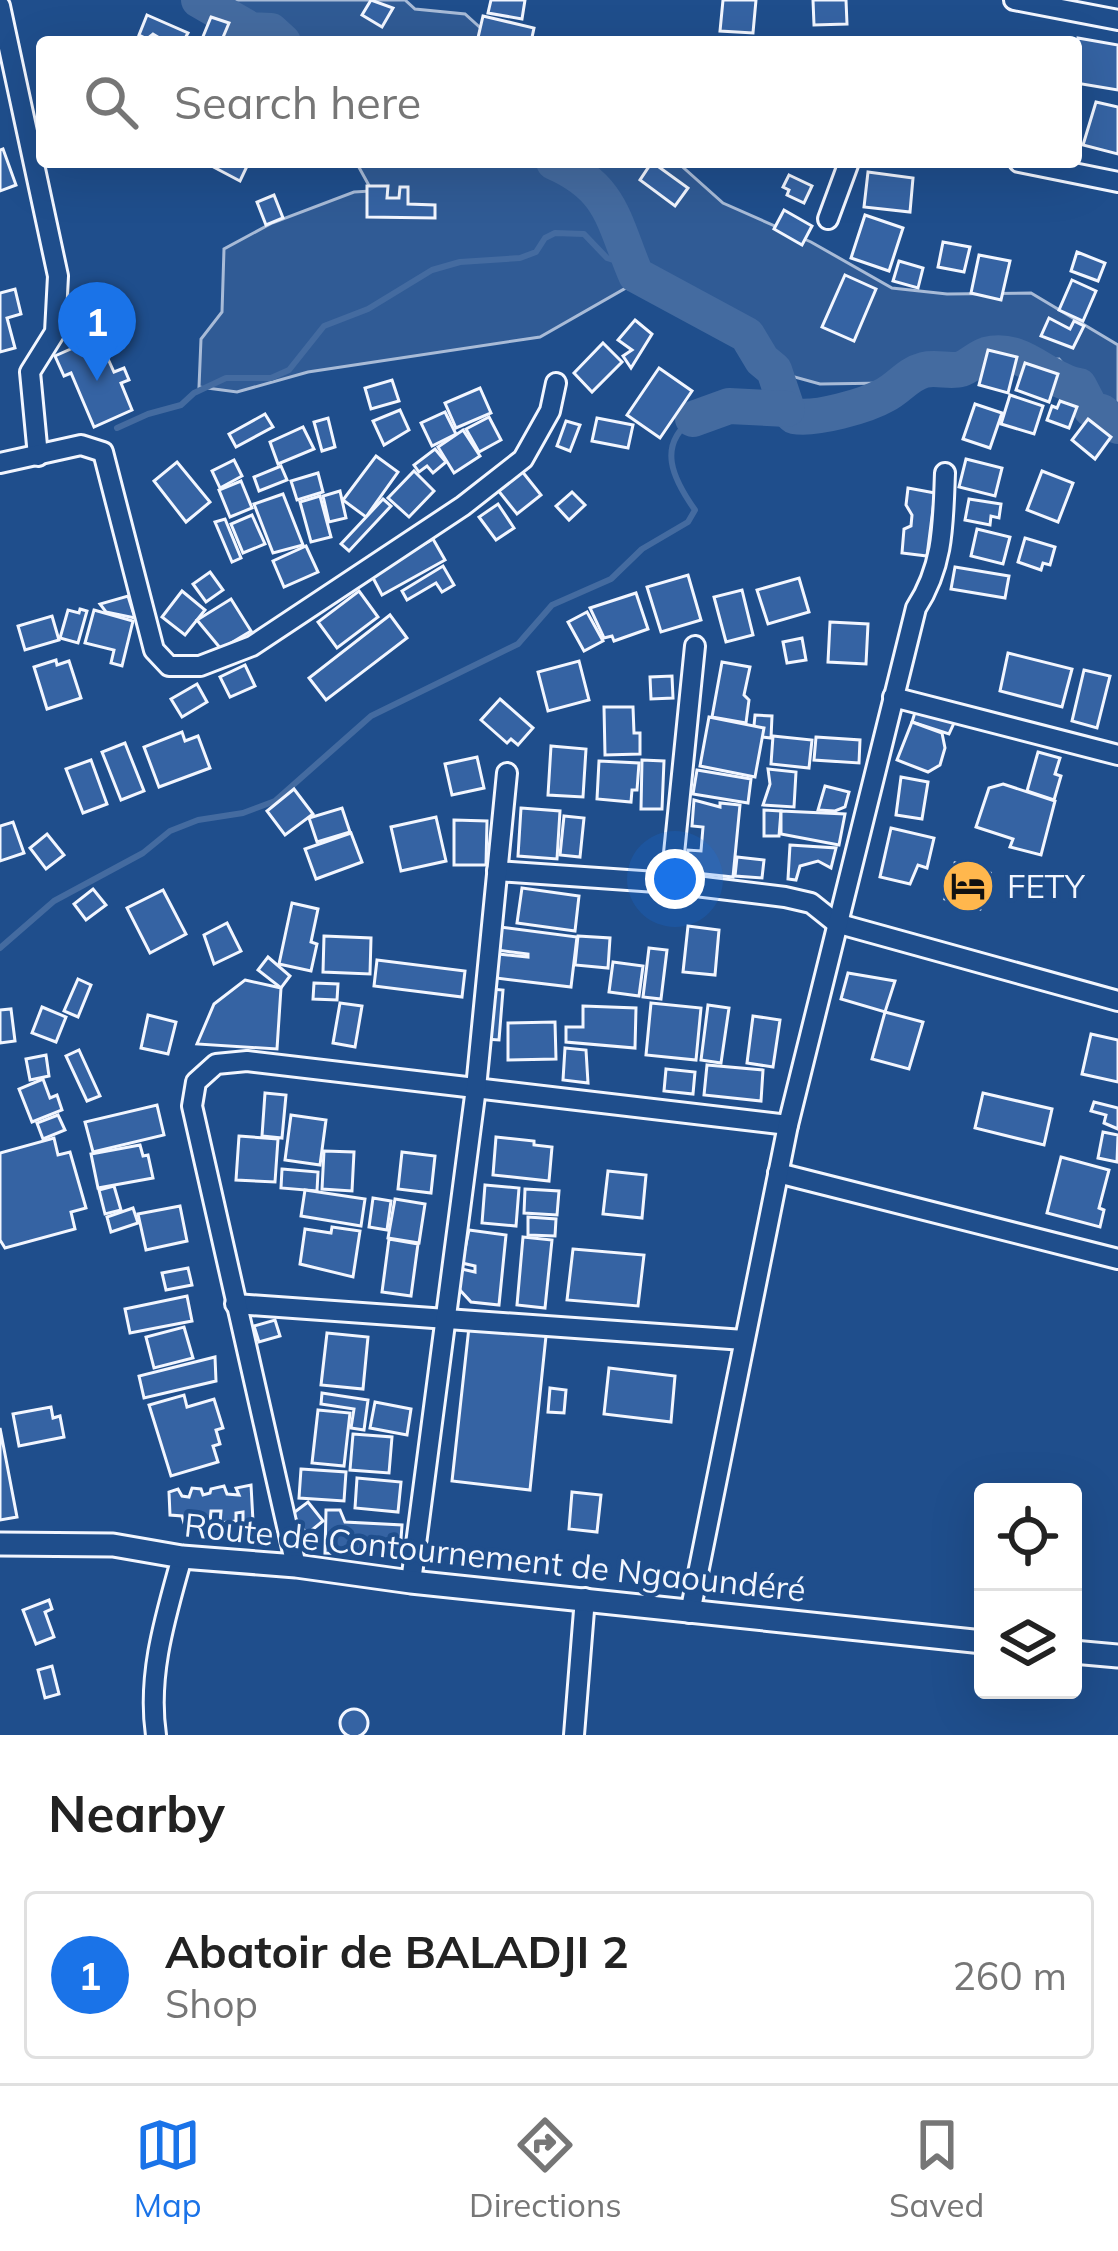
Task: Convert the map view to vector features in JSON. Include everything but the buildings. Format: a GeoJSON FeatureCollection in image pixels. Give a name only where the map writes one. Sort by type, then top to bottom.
{"type":"FeatureCollection","features":[{"type":"Feature","properties":{"kind":"street"},"geometry":{"type":"LineString","coordinates":[[1014,0],[1118,20]]}},
{"type":"Feature","properties":{"kind":"street"},"geometry":{"type":"LineString","coordinates":[[0,6],[58,276],[55,332],[30,372],[38,456]]}},
{"type":"Feature","properties":{"kind":"street"},"geometry":{"type":"LineString","coordinates":[[828,219],[847,168]]}},
{"type":"Feature","properties":{"kind":"street"},"geometry":{"type":"LineString","coordinates":[[1048,168],[1118,182]]}},
{"type":"Feature","properties":{"kind":"street"},"geometry":{"type":"LineString","coordinates":[[0,463],[81,445],[103,452],[154,650],[169,666],[200,666],[252,646],[290,624],[463,506],[523,459],[550,411],[556,383]]}},
{"type":"Feature","properties":{"kind":"street"},"geometry":{"type":"LineString","coordinates":[[690,1613],[788,1125],[836,922],[916,608],[941,556],[945,473]]}},
{"type":"Feature","properties":{"kind":"street"},"geometry":{"type":"LineString","coordinates":[[671,883],[694,646]]}},
{"type":"Feature","properties":{"kind":"street"},"geometry":{"type":"LineString","coordinates":[[893,697],[1118,754]]}},
{"type":"Feature","properties":{"kind":"street"},"geometry":{"type":"LineString","coordinates":[[412,1582],[476,1088],[507,773]]}},
{"type":"Feature","properties":{"kind":"street"},"geometry":{"type":"LineString","coordinates":[[497,872],[671,883],[785,897],[811,903],[836,922],[1118,1001]]}},
{"type":"Feature","properties":{"kind":"street"},"geometry":{"type":"LineString","coordinates":[[296,1566],[192,1106],[196,1082],[216,1064],[247,1061],[788,1125]]}},
{"type":"Feature","properties":{"kind":"street"},"geometry":{"type":"LineString","coordinates":[[778,1174],[1118,1259]]}},
{"type":"Feature","properties":{"kind":"street"},"geometry":{"type":"LineString","coordinates":[[236,1304],[745,1340]]}},
{"type":"Feature","properties":{"kind":"street","name":"Route de Contournement de Ngaoundéré"},"geometry":{"type":"LineString","coordinates":[[0,1544],[113,1545],[182,1557],[974,1641]]}},
{"type":"Feature","properties":{"kind":"street"},"geometry":{"type":"LineString","coordinates":[[156,1735],[158,1643],[182,1557]]}},
{"type":"Feature","properties":{"kind":"street"},"geometry":{"type":"LineString","coordinates":[[574,1735],[586,1598]]}},
{"type":"Feature","properties":{"kind":"street"},"geometry":{"type":"LineString","coordinates":[[1082,1653],[1118,1656]]}},
{"type":"Feature","properties":{"kind":"shaded area"},"geometry":{"type":"Polygon","coordinates":[[[196,0],[405,0],[415,9],[465,14],[489,36],[290,36],[283,22],[220,20],[196,0]]]}},
{"type":"Feature","properties":{"kind":"shaded area"},"geometry":{"type":"Polygon","coordinates":[[[359,168],[684,168],[723,203],[811,242],[892,288],[947,294],[1031,293],[1118,345],[1118,430],[1059,359],[974,365],[887,383],[820,384],[755,366],[707,316],[626,288],[540,337],[308,372],[237,392],[199,387],[201,339],[222,312],[224,249],[272,223],[354,192],[372,191],[359,168]]]}},
{"type":"Feature","properties":{"kind":"waterway"},"geometry":{"type":"LineString","coordinates":[[199,0],[251,30],[271,31],[276,36]]}},
{"type":"Feature","properties":{"kind":"waterway"},"geometry":{"type":"LineString","coordinates":[[566,168],[600,195],[636,275],[747,335],[774,370],[787,409],[794,416],[853,408],[885,395],[918,372],[961,369],[999,353],[1023,359],[1079,386],[1091,409],[1118,426]]}},
{"type":"Feature","properties":{"kind":"waterway"},"geometry":{"type":"LineString","coordinates":[[117,428],[181,405],[194,393],[226,378],[271,378],[289,370],[324,326],[368,309],[432,270],[460,262],[520,258],[536,252],[555,233],[584,234],[607,258],[632,266]]}},
{"type":"Feature","properties":{"kind":"waterway"},"geometry":{"type":"LineString","coordinates":[[693,419],[729,406],[787,409]]}},
{"type":"Feature","properties":{"kind":"waterway"},"geometry":{"type":"LineString","coordinates":[[0,948],[54,901],[143,853],[170,831],[275,801],[371,716],[518,644],[552,605],[611,579],[642,549],[688,522],[695,510],[675,474],[672,451],[682,429],[693,419]]}},
{"type":"Feature","properties":{"kind":"place","name":"Abatoir de BALADJI 2"},"geometry":{"type":"Point","coordinates":[97,381]}},
{"type":"Feature","properties":{"kind":"place","name":"FETY"},"geometry":{"type":"Point","coordinates":[968,886]}}]}
